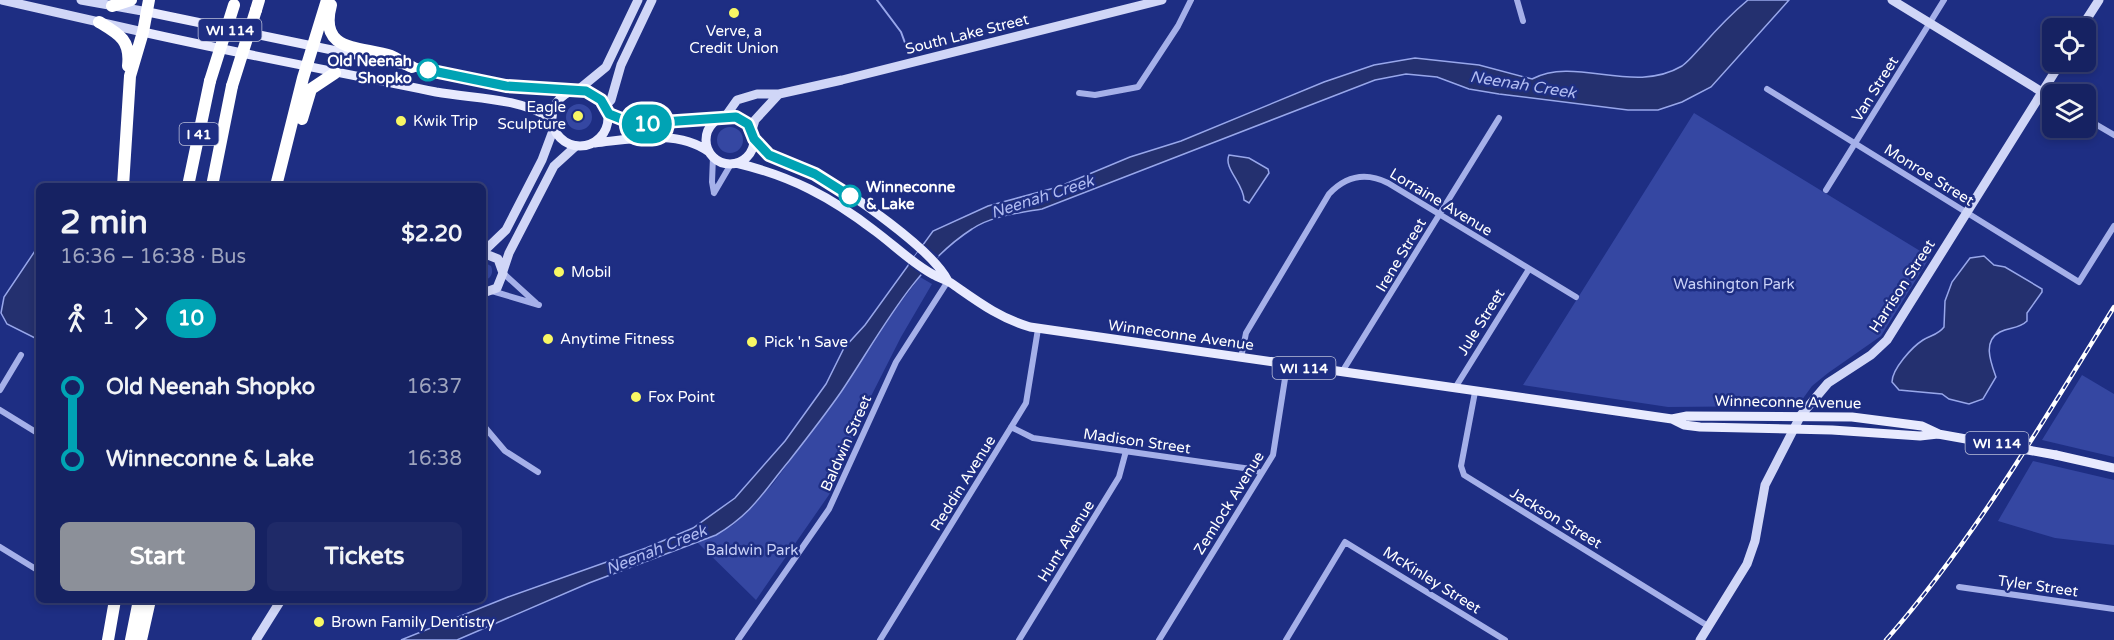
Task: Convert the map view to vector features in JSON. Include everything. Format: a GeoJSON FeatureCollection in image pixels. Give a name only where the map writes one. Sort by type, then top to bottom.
{"type":"FeatureCollection","features":[{"type":"Feature","properties":{"kind":"highway"},"geometry":{"type":"LineString","coordinates":[[112,6],[131,0]]}},
{"type":"Feature","properties":{"kind":"highway"},"geometry":{"type":"LineString","coordinates":[[277,183],[327,0]]}},
{"type":"Feature","properties":{"kind":"highway"},"geometry":{"type":"LineString","coordinates":[[333,0],[329,25],[332,34],[341,45],[392,57],[412,67]]}},
{"type":"Feature","properties":{"kind":"highway","name":"I 41"},"geometry":{"type":"LineString","coordinates":[[189,183],[210,81],[235,2]]}},
{"type":"Feature","properties":{"kind":"highway","name":"I 41"},"geometry":{"type":"LineString","coordinates":[[213,183],[232,86],[258,5]]}},
{"type":"Feature","properties":{"kind":"highway"},"geometry":{"type":"LineString","coordinates":[[130,76],[144,32],[148,6]]}},
{"type":"Feature","properties":{"kind":"highway"},"geometry":{"type":"LineString","coordinates":[[99,22],[126,42],[130,76],[123,183]]}},
{"type":"Feature","properties":{"kind":"highway"},"geometry":{"type":"LineString","coordinates":[[280,172],[291,157],[309,93],[316,83],[335,73]]}},
{"type":"Feature","properties":{"kind":"highway"},"geometry":{"type":"LineString","coordinates":[[108,640],[112,603]]}},
{"type":"Feature","properties":{"kind":"highway"},"geometry":{"type":"LineString","coordinates":[[131,640],[138,603]]}},
{"type":"Feature","properties":{"kind":"highway"},"geometry":{"type":"LineString","coordinates":[[141,640],[149,603]]}},
{"type":"Feature","properties":{"kind":"main road","name":"WI 114"},"geometry":{"type":"LineString","coordinates":[[148,6],[313,47],[506,86],[574,91]]}},
{"type":"Feature","properties":{"kind":"main road","name":"WI 114"},"geometry":{"type":"LineString","coordinates":[[144,32],[307,68],[450,94],[518,103],[529,106],[551,118]]}},
{"type":"Feature","properties":{"kind":"main road"},"geometry":{"type":"LineString","coordinates":[[574,91],[594,94],[608,110],[634,124],[724,117],[743,120],[753,134],[749,154],[734,164],[711,154],[693,141],[672,138],[576,146],[567,141],[554,128],[551,118],[558,102],[574,91]]}},
{"type":"Feature","properties":{"kind":"main road"},"geometry":{"type":"LineString","coordinates":[[592,143],[605,130],[608,110]]}},
{"type":"Feature","properties":{"kind":"main road"},"geometry":{"type":"LineString","coordinates":[[711,154],[706,144],[708,130],[724,117]]}},
{"type":"Feature","properties":{"kind":"main road","name":"Winneconne Avenue"},"geometry":{"type":"LineString","coordinates":[[753,134],[769,155],[837,186],[920,250],[942,269],[948,281]]}},
{"type":"Feature","properties":{"kind":"main road","name":"Winneconne Avenue"},"geometry":{"type":"LineString","coordinates":[[734,164],[783,175],[808,187],[868,225],[927,271],[948,281],[990,311],[1038,329],[1341,374],[1672,419],[1684,425],[1717,429],[1832,430],[1920,436],[1938,434]]}},
{"type":"Feature","properties":{"kind":"main road","name":"Winneconne Avenue"},"geometry":{"type":"LineString","coordinates":[[1672,419],[1687,416],[1840,416],[1922,426],[1938,434],[2114,468]]}},
{"type":"Feature","properties":{"kind":"street"},"geometry":{"type":"LineString","coordinates":[[2,0],[144,32]]}},
{"type":"Feature","properties":{"kind":"street"},"geometry":{"type":"LineString","coordinates":[[81,0],[112,6],[148,6]]}},
{"type":"Feature","properties":{"kind":"street"},"geometry":{"type":"LineString","coordinates":[[574,91],[606,67],[638,0]]}},
{"type":"Feature","properties":{"kind":"street"},"geometry":{"type":"LineString","coordinates":[[608,110],[621,65],[652,0]]}},
{"type":"Feature","properties":{"kind":"street","name":"South Lake Street"},"geometry":{"type":"LineString","coordinates":[[724,117],[737,100],[761,93],[779,94],[1162,0]]}},
{"type":"Feature","properties":{"kind":"street"},"geometry":{"type":"LineString","coordinates":[[1079,93],[1095,95],[1138,87],[1179,26],[1191,0]]}},
{"type":"Feature","properties":{"kind":"street"},"geometry":{"type":"LineString","coordinates":[[1517,0],[1523,21]]}},
{"type":"Feature","properties":{"kind":"street"},"geometry":{"type":"LineString","coordinates":[[1892,0],[2042,92]]}},
{"type":"Feature","properties":{"kind":"street","name":"Van Street"},"geometry":{"type":"LineString","coordinates":[[1826,190],[1944,0]]}},
{"type":"Feature","properties":{"kind":"street"},"geometry":{"type":"LineString","coordinates":[[2087,18],[2099,0]]}},
{"type":"Feature","properties":{"kind":"street","name":"Monroe Street"},"geometry":{"type":"LineString","coordinates":[[1767,89],[2079,282],[2114,226]]}},
{"type":"Feature","properties":{"kind":"street","name":"Harrison Street"},"geometry":{"type":"LineString","coordinates":[[1700,640],[1749,558],[1765,485],[1801,415],[1828,383],[1871,355],[1887,340],[2042,92]]}},
{"type":"Feature","properties":{"kind":"street"},"geometry":{"type":"LineString","coordinates":[[753,134],[761,93]]}},
{"type":"Feature","properties":{"kind":"street"},"geometry":{"type":"LineString","coordinates":[[755,120],[779,94]]}},
{"type":"Feature","properties":{"kind":"street","name":"Irene Street"},"geometry":{"type":"LineString","coordinates":[[1341,374],[1499,118]]}},
{"type":"Feature","properties":{"kind":"street"},"geometry":{"type":"LineString","coordinates":[[2096,124],[2114,135]]}},
{"type":"Feature","properties":{"kind":"street"},"geometry":{"type":"LineString","coordinates":[[486,249],[506,230],[542,160],[554,128]]}},
{"type":"Feature","properties":{"kind":"street"},"geometry":{"type":"LineString","coordinates":[[487,292],[501,283],[509,253],[555,166],[576,146]]}},
{"type":"Feature","properties":{"kind":"street"},"geometry":{"type":"LineString","coordinates":[[711,154],[714,193],[734,164]]}},
{"type":"Feature","properties":{"kind":"street","name":"Lorraine Avenue"},"geometry":{"type":"LineString","coordinates":[[1241,359],[1246,333],[1336,187],[1352,178],[1379,179],[1576,297]]}},
{"type":"Feature","properties":{"kind":"street"},"geometry":{"type":"LineString","coordinates":[[486,253],[498,259],[503,272],[539,305],[487,292]]}},
{"type":"Feature","properties":{"kind":"street","name":"Jule Street"},"geometry":{"type":"LineString","coordinates":[[1454,389],[1529,268]]}},
{"type":"Feature","properties":{"kind":"street","name":"Baldwin Street"},"geometry":{"type":"LineString","coordinates":[[738,640],[829,509],[896,362],[948,281]]}},
{"type":"Feature","properties":{"kind":"street","name":"Reddin Avenue"},"geometry":{"type":"LineString","coordinates":[[880,640],[1028,399],[1038,329]]}},
{"type":"Feature","properties":{"kind":"street"},"geometry":{"type":"LineString","coordinates":[[0,390],[21,355]]}},
{"type":"Feature","properties":{"kind":"street","name":"Zemlock Avenue"},"geometry":{"type":"LineString","coordinates":[[1159,640],[1275,450],[1287,366]]}},
{"type":"Feature","properties":{"kind":"street","name":"Jackson Street"},"geometry":{"type":"LineString","coordinates":[[1475,392],[1461,466],[1464,475],[1708,626]]}},
{"type":"Feature","properties":{"kind":"street"},"geometry":{"type":"LineString","coordinates":[[0,410],[36,432]]}},
{"type":"Feature","properties":{"kind":"street","name":"Madison Street"},"geometry":{"type":"LineString","coordinates":[[1011,427],[1033,438],[1251,469],[1262,473]]}},
{"type":"Feature","properties":{"kind":"street"},"geometry":{"type":"LineString","coordinates":[[486,429],[505,451],[538,472]]}},
{"type":"Feature","properties":{"kind":"street","name":"Hunt Avenue"},"geometry":{"type":"LineString","coordinates":[[1019,640],[1119,477],[1126,451]]}},
{"type":"Feature","properties":{"kind":"street","name":"McKinley Street"},"geometry":{"type":"LineString","coordinates":[[1286,640],[1346,542],[1505,640]]}},
{"type":"Feature","properties":{"kind":"street"},"geometry":{"type":"LineString","coordinates":[[0,547],[36,570]]}},
{"type":"Feature","properties":{"kind":"street","name":"Tyler Street"},"geometry":{"type":"LineString","coordinates":[[1959,587],[2114,609]]}},
{"type":"Feature","properties":{"kind":"street"},"geometry":{"type":"LineString","coordinates":[[256,640],[279,603]]}},
{"type":"Feature","properties":{"kind":"green space"},"geometry":{"type":"Polygon","coordinates":[[[579,104],[588,108],[592,117],[588,126],[579,130],[570,126],[566,117],[570,108],[579,104]]]}},
{"type":"Feature","properties":{"kind":"green space","name":"Washington Park"},"geometry":{"type":"Polygon","coordinates":[[[1694,113],[1930,257],[1881,336],[1828,373],[1812,386],[1799,404],[1792,406],[1668,407],[1523,385],[1694,113]]]}},
{"type":"Feature","properties":{"kind":"green space"},"geometry":{"type":"Polygon","coordinates":[[[730,127],[739,131],[743,140],[739,149],[730,153],[721,149],[717,140],[721,131],[730,127]]]}},
{"type":"Feature","properties":{"kind":"green space"},"geometry":{"type":"Polygon","coordinates":[[[486,264],[491,266],[490,277],[486,280],[486,264]]]}},
{"type":"Feature","properties":{"kind":"green space","name":"Baldwin Park"},"geometry":{"type":"Polygon","coordinates":[[[920,277],[932,284],[901,337],[862,414],[833,489],[756,600],[697,542],[733,525],[772,485],[840,393],[872,340],[920,277]]]}},
{"type":"Feature","properties":{"kind":"green space"},"geometry":{"type":"Polygon","coordinates":[[[2082,375],[2114,394],[2114,457],[2042,440],[2082,375]]]}},
{"type":"Feature","properties":{"kind":"green space"},"geometry":{"type":"Polygon","coordinates":[[[2033,461],[2114,480],[2114,545],[2055,538],[1998,521],[2033,461]]]}},
{"type":"Feature","properties":{"kind":"water","name":"Neenah Creek"},"geometry":{"type":"Polygon","coordinates":[[[1748,0],[1789,0],[1711,87],[1682,102],[1658,110],[1628,110],[1499,94],[1469,89],[1437,77],[1406,74],[1375,80],[1042,209],[988,221],[972,229],[951,245],[915,283],[816,426],[757,501],[729,527],[716,535],[589,583],[457,640],[401,640],[508,597],[646,548],[693,528],[735,498],[785,441],[826,384],[844,348],[865,325],[933,231],[988,206],[1058,187],[1130,157],[1181,141],[1324,82],[1374,65],[1415,58],[1479,65],[1532,79],[1549,73],[1568,71],[1625,77],[1663,74],[1685,64],[1748,0]]]}},
{"type":"Feature","properties":{"kind":"water"},"geometry":{"type":"Polygon","coordinates":[[[1229,155],[1249,158],[1268,169],[1269,173],[1249,203],[1244,200],[1241,188],[1231,171],[1229,155]]]}},
{"type":"Feature","properties":{"kind":"water"},"geometry":{"type":"Polygon","coordinates":[[[36,249],[36,338],[7,324],[1,313],[4,297],[36,249]]]}},
{"type":"Feature","properties":{"kind":"water"},"geometry":{"type":"Polygon","coordinates":[[[1984,256],[1994,265],[2005,267],[2042,289],[2042,292],[2027,313],[2027,321],[2000,332],[1991,341],[1989,353],[1996,377],[1983,399],[1969,404],[1949,399],[1942,394],[1899,390],[1892,382],[1895,371],[1908,353],[1919,343],[1942,330],[1945,301],[1952,282],[1970,258],[1984,256]]]}},
{"type":"Feature","properties":{"kind":"pier"},"geometry":{"type":"Polygon","coordinates":[[[924,244],[939,256],[923,276],[908,265],[924,244]]]}},
{"type":"Feature","properties":{"kind":"waterway"},"geometry":{"type":"LineString","coordinates":[[877,0],[901,32],[908,51]]}},
{"type":"Feature","properties":{"kind":"railway"},"geometry":{"type":"LineString","coordinates":[[1886,640],[1979,520],[2114,307]]}},
{"type":"Feature","properties":{"kind":"bus line","name":"10"},"geometry":{"type":"LineString","coordinates":[[428,70],[506,86],[586,91],[601,100],[606,105],[609,114],[634,124],[736,117],[748,124],[754,139],[769,155],[815,174],[850,196]]}},
{"type":"Feature","properties":{"kind":"place","name":"Verve, a Credit Union"},"geometry":{"type":"Point","coordinates":[734,13]}},
{"type":"Feature","properties":{"kind":"place","name":"Old Neenah Shopko"},"geometry":{"type":"Point","coordinates":[428,70]}},
{"type":"Feature","properties":{"kind":"place","name":"Eagle Sculpture"},"geometry":{"type":"Point","coordinates":[578,116]}},
{"type":"Feature","properties":{"kind":"place","name":"Kwik Trip"},"geometry":{"type":"Point","coordinates":[401,121]}},
{"type":"Feature","properties":{"kind":"place","name":"Winneconne & Lake"},"geometry":{"type":"Point","coordinates":[850,196]}},
{"type":"Feature","properties":{"kind":"place","name":"Mobil"},"geometry":{"type":"Point","coordinates":[559,272]}},
{"type":"Feature","properties":{"kind":"place","name":"Anytime Fitness"},"geometry":{"type":"Point","coordinates":[548,339]}},
{"type":"Feature","properties":{"kind":"place","name":"Pick 'n Save"},"geometry":{"type":"Point","coordinates":[752,342]}},
{"type":"Feature","properties":{"kind":"place","name":"Fox Point"},"geometry":{"type":"Point","coordinates":[636,397]}},
{"type":"Feature","properties":{"kind":"place","name":"Brown Family Dentistry"},"geometry":{"type":"Point","coordinates":[319,622]}}]}
